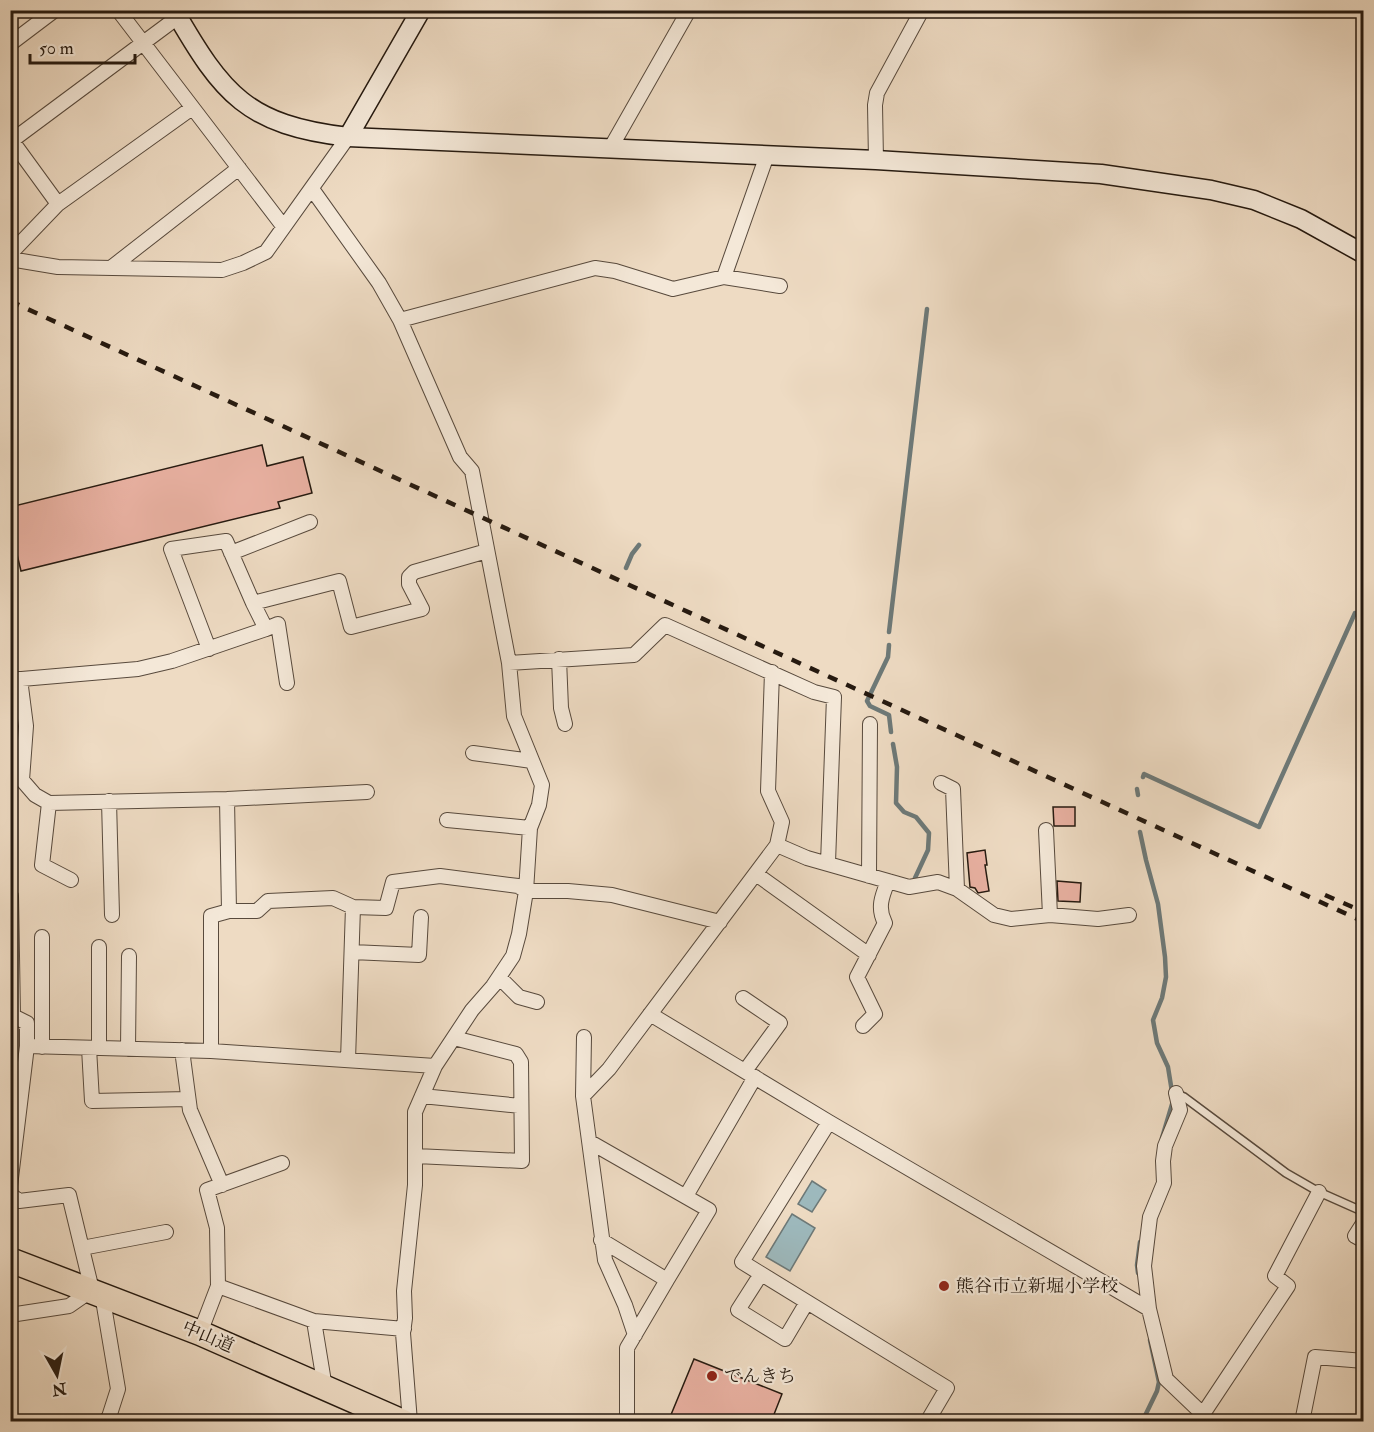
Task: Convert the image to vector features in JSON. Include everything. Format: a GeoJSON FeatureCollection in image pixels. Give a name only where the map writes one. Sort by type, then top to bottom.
{"type":"FeatureCollection","features":[{"type":"Feature","properties":{"kind":"highway","name":"中山道"},"geometry":{"type":"LineString","coordinates":[[10,1260],[200,1334],[403,1422]]}},
{"type":"Feature","properties":{"kind":"street"},"geometry":{"type":"LineString","coordinates":[[10,44],[55,10]]}},
{"type":"Feature","properties":{"kind":"street"},"geometry":{"type":"LineString","coordinates":[[118,10],[284,226]]}},
{"type":"Feature","properties":{"kind":"street"},"geometry":{"type":"LineString","coordinates":[[10,259],[58,267],[222,270],[266,252],[348,137],[421,10]]}},
{"type":"Feature","properties":{"kind":"street"},"geometry":{"type":"LineString","coordinates":[[610,148],[688,10]]}},
{"type":"Feature","properties":{"kind":"street"},"geometry":{"type":"LineString","coordinates":[[876,160],[875,105],[878,93],[922,10]]}},
{"type":"Feature","properties":{"kind":"street"},"geometry":{"type":"LineString","coordinates":[[58,204],[11,140],[143,43],[176,14],[211,70],[239,100],[264,117],[294,128],[348,137],[876,160],[1101,174],[1211,190],[1254,200],[1301,219],[1364,254]]}},
{"type":"Feature","properties":{"kind":"street"},"geometry":{"type":"LineString","coordinates":[[10,254],[58,204],[192,108]]}},
{"type":"Feature","properties":{"kind":"street"},"geometry":{"type":"LineString","coordinates":[[724,277],[767,156]]}},
{"type":"Feature","properties":{"kind":"street"},"geometry":{"type":"LineString","coordinates":[[112,267],[239,168]]}},
{"type":"Feature","properties":{"kind":"street"},"geometry":{"type":"LineString","coordinates":[[312,189],[378,283],[400,320],[460,457],[472,471],[509,663],[514,716],[542,785],[539,805],[530,828],[526,891],[513,956],[435,1066],[416,1112],[414,1203],[404,1292],[410,1422]]}},
{"type":"Feature","properties":{"kind":"street"},"geometry":{"type":"LineString","coordinates":[[400,320],[595,268],[673,289],[724,277],[780,286]]}},
{"type":"Feature","properties":{"kind":"street"},"geometry":{"type":"LineString","coordinates":[[231,554],[310,522]]}},
{"type":"Feature","properties":{"kind":"street"},"geometry":{"type":"LineString","coordinates":[[208,649],[171,549],[226,541],[266,629]]}},
{"type":"Feature","properties":{"kind":"street"},"geometry":{"type":"LineString","coordinates":[[253,603],[339,581],[351,627],[422,609],[409,584],[409,577],[414,572],[487,551]]}},
{"type":"Feature","properties":{"kind":"street"},"geometry":{"type":"LineString","coordinates":[[22,780],[26,726],[15,680],[138,669],[172,662],[278,624],[287,683]]}},
{"type":"Feature","properties":{"kind":"street"},"geometry":{"type":"LineString","coordinates":[[509,663],[634,655],[665,625],[814,692],[834,697],[828,863]]}},
{"type":"Feature","properties":{"kind":"street"},"geometry":{"type":"LineString","coordinates":[[560,659],[561,708],[565,724]]}},
{"type":"Feature","properties":{"kind":"street"},"geometry":{"type":"LineString","coordinates":[[583,1096],[609,1069],[777,845],[782,822],[768,791],[772,672]]}},
{"type":"Feature","properties":{"kind":"street"},"geometry":{"type":"LineString","coordinates":[[869,876],[870,724]]}},
{"type":"Feature","properties":{"kind":"street"},"geometry":{"type":"LineString","coordinates":[[473,753],[532,761]]}},
{"type":"Feature","properties":{"kind":"street"},"geometry":{"type":"LineString","coordinates":[[10,768],[35,795],[49,803],[227,800],[367,792]]}},
{"type":"Feature","properties":{"kind":"street"},"geometry":{"type":"LineString","coordinates":[[941,783],[953,789],[957,889]]}},
{"type":"Feature","properties":{"kind":"street"},"geometry":{"type":"LineString","coordinates":[[227,800],[229,911]]}},
{"type":"Feature","properties":{"kind":"street"},"geometry":{"type":"LineString","coordinates":[[109,801],[112,915]]}},
{"type":"Feature","properties":{"kind":"street"},"geometry":{"type":"LineString","coordinates":[[49,803],[42,865],[71,880]]}},
{"type":"Feature","properties":{"kind":"street"},"geometry":{"type":"LineString","coordinates":[[447,820],[530,828]]}},
{"type":"Feature","properties":{"kind":"street"},"geometry":{"type":"LineString","coordinates":[[1046,830],[1050,915]]}},
{"type":"Feature","properties":{"kind":"street"},"geometry":{"type":"LineString","coordinates":[[777,845],[807,858],[909,887],[938,882],[957,889],[994,915],[1011,919],[1050,915],[1098,919],[1129,915]]}},
{"type":"Feature","properties":{"kind":"street"},"geometry":{"type":"LineString","coordinates":[[756,874],[869,954]]}},
{"type":"Feature","properties":{"kind":"street"},"geometry":{"type":"LineString","coordinates":[[211,1051],[211,916],[229,911],[257,912],[268,901],[333,898],[353,907],[386,908],[393,882],[440,876],[518,886],[526,891],[568,891],[612,895],[720,922]]}},
{"type":"Feature","properties":{"kind":"street"},"geometry":{"type":"LineString","coordinates":[[863,1026],[875,1014],[857,976],[885,923],[881,915],[880,902],[888,881]]}},
{"type":"Feature","properties":{"kind":"street"},"geometry":{"type":"LineString","coordinates":[[10,1186],[27,1046],[27,1023],[13,1016],[11,896]]}},
{"type":"Feature","properties":{"kind":"street"},"geometry":{"type":"LineString","coordinates":[[348,1060],[353,907]]}},
{"type":"Feature","properties":{"kind":"street"},"geometry":{"type":"LineString","coordinates":[[352,952],[419,955],[421,917]]}},
{"type":"Feature","properties":{"kind":"street"},"geometry":{"type":"LineString","coordinates":[[42,937],[42,1047]]}},
{"type":"Feature","properties":{"kind":"street"},"geometry":{"type":"LineString","coordinates":[[99,947],[92,1101],[188,1100]]}},
{"type":"Feature","properties":{"kind":"street"},"geometry":{"type":"LineString","coordinates":[[128,1049],[129,956]]}},
{"type":"Feature","properties":{"kind":"street"},"geometry":{"type":"LineString","coordinates":[[499,977],[519,997],[537,1002]]}},
{"type":"Feature","properties":{"kind":"street"},"geometry":{"type":"LineString","coordinates":[[686,1196],[750,1074],[780,1023],[744,998]]}},
{"type":"Feature","properties":{"kind":"street"},"geometry":{"type":"LineString","coordinates":[[650,1014],[829,1122],[1149,1309]]}},
{"type":"Feature","properties":{"kind":"street"},"geometry":{"type":"LineString","coordinates":[[584,1037],[583,1096],[601,1240],[605,1260],[625,1305],[635,1335]]}},
{"type":"Feature","properties":{"kind":"street"},"geometry":{"type":"LineString","coordinates":[[416,1156],[522,1161],[521,1062],[516,1054],[454,1038]]}},
{"type":"Feature","properties":{"kind":"street"},"geometry":{"type":"LineString","coordinates":[[27,1046],[211,1051],[435,1066]]}},
{"type":"Feature","properties":{"kind":"street"},"geometry":{"type":"LineString","coordinates":[[182,1050],[190,1110],[222,1185]]}},
{"type":"Feature","properties":{"kind":"street"},"geometry":{"type":"LineString","coordinates":[[1176,1093],[1180,1110],[1165,1146],[1162,1190],[1150,1217],[1144,1266],[1149,1309],[1166,1379],[1209,1419],[1288,1286],[1275,1276],[1319,1192]]}},
{"type":"Feature","properties":{"kind":"street"},"geometry":{"type":"LineString","coordinates":[[422,1095],[521,1106]]}},
{"type":"Feature","properties":{"kind":"street"},"geometry":{"type":"LineString","coordinates":[[829,1122],[742,1262],[947,1388],[927,1422]]}},
{"type":"Feature","properties":{"kind":"street"},"geometry":{"type":"LineString","coordinates":[[590,1142],[709,1210],[627,1348],[627,1422]]}},
{"type":"Feature","properties":{"kind":"street"},"geometry":{"type":"LineString","coordinates":[[200,1334],[218,1286],[217,1228],[207,1190],[282,1163]]}},
{"type":"Feature","properties":{"kind":"street"},"geometry":{"type":"LineString","coordinates":[[10,1194],[19,1201],[69,1195],[82,1248],[97,1292],[118,1389],[109,1417],[104,1422]]}},
{"type":"Feature","properties":{"kind":"street"},"geometry":{"type":"LineString","coordinates":[[1364,1222],[1355,1236],[1364,1240]]}},
{"type":"Feature","properties":{"kind":"street"},"geometry":{"type":"LineString","coordinates":[[82,1248],[166,1232]]}},
{"type":"Feature","properties":{"kind":"street"},"geometry":{"type":"LineString","coordinates":[[601,1240],[667,1280]]}},
{"type":"Feature","properties":{"kind":"street"},"geometry":{"type":"LineString","coordinates":[[761,1274],[738,1310],[785,1339],[807,1302]]}},
{"type":"Feature","properties":{"kind":"street"},"geometry":{"type":"LineString","coordinates":[[218,1286],[314,1321],[404,1329]]}},
{"type":"Feature","properties":{"kind":"street"},"geometry":{"type":"LineString","coordinates":[[10,1315],[69,1306],[97,1292]]}},
{"type":"Feature","properties":{"kind":"street"},"geometry":{"type":"LineString","coordinates":[[314,1321],[325,1388]]}},
{"type":"Feature","properties":{"kind":"street"},"geometry":{"type":"LineString","coordinates":[[1302,1422],[1315,1357],[1364,1361]]}},
{"type":"Feature","properties":{"kind":"lane"},"geometry":{"type":"LineString","coordinates":[[1176,1093],[1185,1097],[1286,1173],[1319,1192],[1364,1212]]}},
{"type":"Feature","properties":{"kind":"water"},"geometry":{"type":"Polygon","coordinates":[[[812,1181],[826,1190],[812,1212],[798,1204],[812,1181]]]}},
{"type":"Feature","properties":{"kind":"water"},"geometry":{"type":"Polygon","coordinates":[[[792,1214],[815,1228],[790,1271],[766,1257],[792,1214]]]}},
{"type":"Feature","properties":{"kind":"building"},"geometry":{"type":"Polygon","coordinates":[[[262,445],[267,466],[303,457],[312,493],[278,502],[280,508],[21,571],[15,546],[10,547],[10,507],[262,445]]]}},
{"type":"Feature","properties":{"kind":"building"},"geometry":{"type":"Polygon","coordinates":[[[1053,807],[1075,807],[1075,826],[1054,826],[1053,807]]]}},
{"type":"Feature","properties":{"kind":"building"},"geometry":{"type":"Polygon","coordinates":[[[985,850],[989,891],[978,893],[975,888],[970,887],[967,853],[985,850]]]}},
{"type":"Feature","properties":{"kind":"building"},"geometry":{"type":"Polygon","coordinates":[[[1057,881],[1081,883],[1080,902],[1058,901],[1057,881]]]}},
{"type":"Feature","properties":{"kind":"building","name":"でんきち"},"geometry":{"type":"Polygon","coordinates":[[[694,1359],[782,1394],[771,1422],[668,1422],[694,1359]]]}},
{"type":"Feature","properties":{"kind":"waterway"},"geometry":{"type":"LineString","coordinates":[[889,632],[927,309]]}},
{"type":"Feature","properties":{"kind":"waterway"},"geometry":{"type":"LineString","coordinates":[[626,568],[639,545]]}},
{"type":"Feature","properties":{"kind":"waterway"},"geometry":{"type":"LineString","coordinates":[[1143,777],[1144,774],[1259,827],[1355,613],[1364,617]]}},
{"type":"Feature","properties":{"kind":"waterway"},"geometry":{"type":"LineString","coordinates":[[889,645],[888,657],[867,701],[870,706],[889,715],[891,732]]}},
{"type":"Feature","properties":{"kind":"waterway"},"geometry":{"type":"LineString","coordinates":[[893,744],[897,767],[896,803],[904,812],[916,817],[929,833],[928,850],[915,878]]}},
{"type":"Feature","properties":{"kind":"waterway"},"geometry":{"type":"LineString","coordinates":[[1137,789],[1138,795]]}},
{"type":"Feature","properties":{"kind":"waterway"},"geometry":{"type":"LineString","coordinates":[[1140,832],[1158,904],[1165,957],[1166,977],[1162,998],[1153,1020],[1157,1043],[1168,1067],[1172,1092]]}},
{"type":"Feature","properties":{"kind":"waterway"},"geometry":{"type":"LineString","coordinates":[[1162,1138],[1173,1101]]}},
{"type":"Feature","properties":{"kind":"waterway"},"geometry":{"type":"LineString","coordinates":[[1138,1273],[1140,1242]]}},
{"type":"Feature","properties":{"kind":"waterway"},"geometry":{"type":"LineString","coordinates":[[1142,1422],[1159,1382],[1150,1340]]}},
{"type":"Feature","properties":{"kind":"railway"},"geometry":{"type":"LineString","coordinates":[[10,301],[1364,922]]}},
{"type":"Feature","properties":{"kind":"railway"},"geometry":{"type":"LineString","coordinates":[[1325,895],[1364,912]]}},
{"type":"Feature","properties":{"kind":"place","name":"熊谷市立新堀小学校"},"geometry":{"type":"Point","coordinates":[944,1286]}},
{"type":"Feature","properties":{"kind":"place","name":"でんきち"},"geometry":{"type":"Point","coordinates":[712,1376]}}]}
